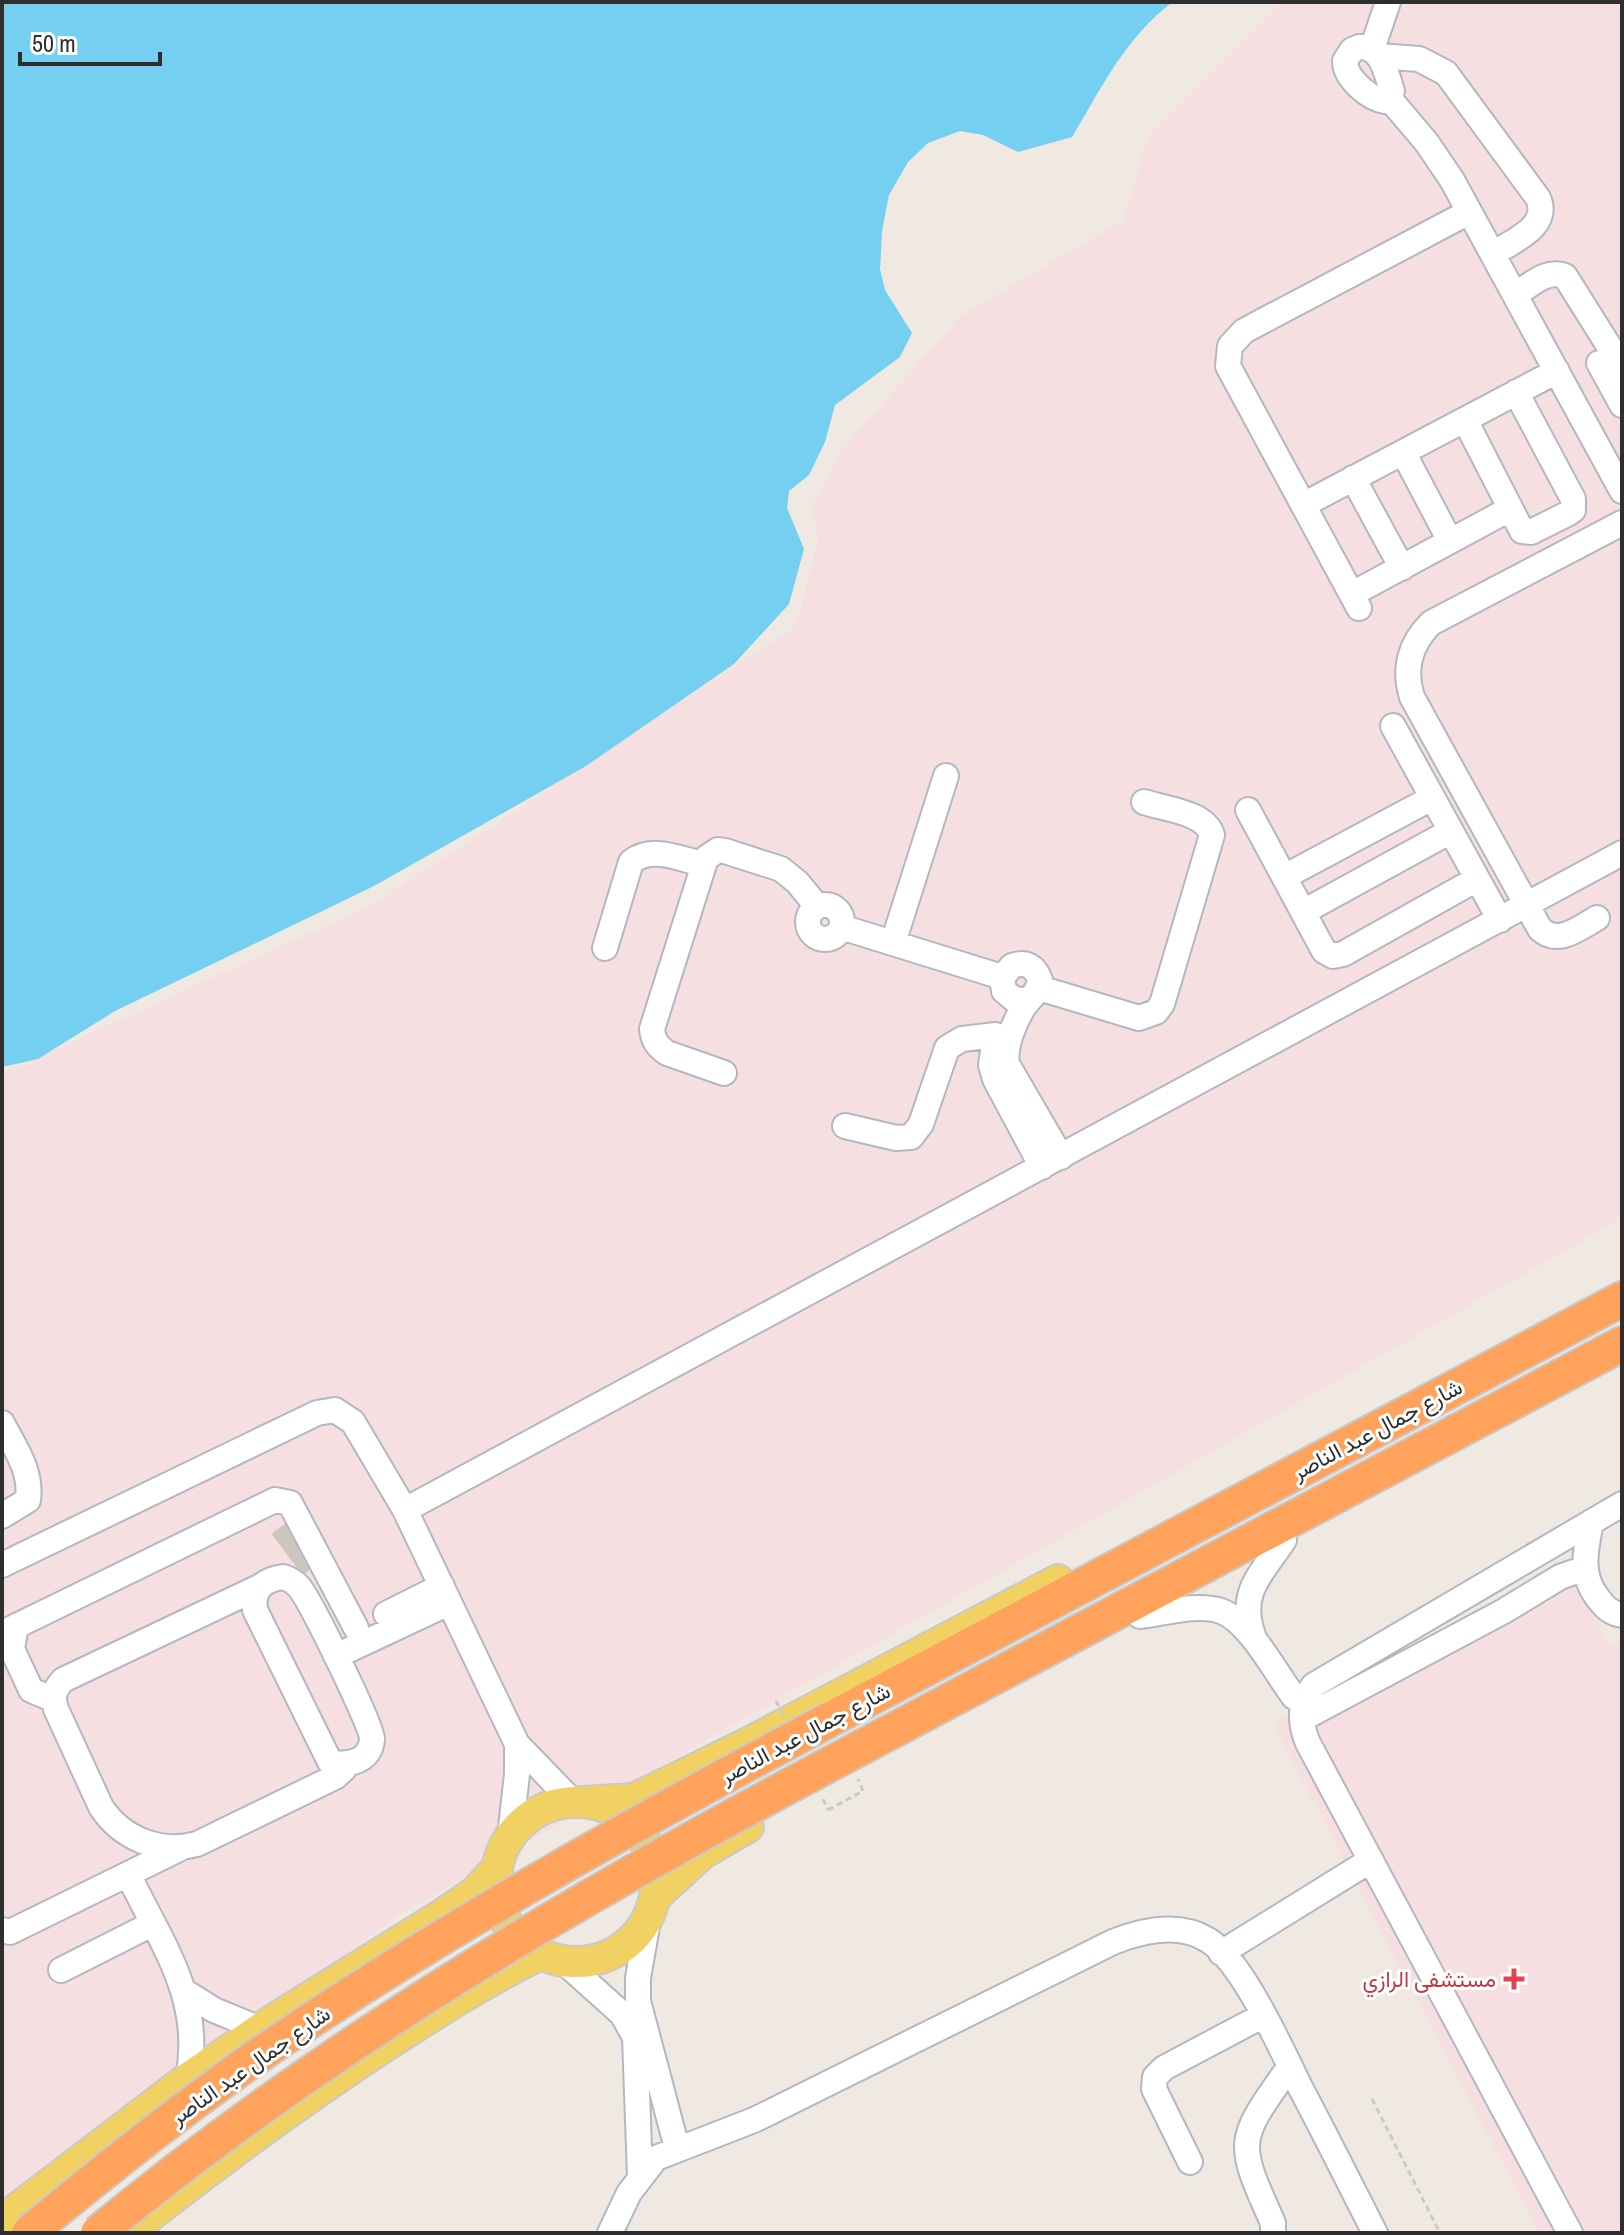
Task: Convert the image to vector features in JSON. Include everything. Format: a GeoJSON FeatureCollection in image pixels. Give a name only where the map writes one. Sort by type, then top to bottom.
{"type":"FeatureCollection","features":[{"type":"Feature","properties":{"kind":"highway","name":"شارع جمال عبد الناصر"},"geometry":{"type":"LineString","coordinates":[[29,2233],[105,2170],[282,2039],[570,1859],[1622,1299]]}},
{"type":"Feature","properties":{"kind":"highway","name":"شارع جمال عبد الناصر"},"geometry":{"type":"LineString","coordinates":[[98,2233],[200,2152],[310,2073],[392,2018],[591,1897],[762,1800],[1622,1344]]}},
{"type":"Feature","properties":{"kind":"main road"},"geometry":{"type":"LineString","coordinates":[[1622,1282],[701,1767],[634,1799],[552,1805],[533,1814],[510,1836],[501,1851],[497,1868],[497,1899],[504,1919],[524,1943],[552,1957],[591,1960],[618,1950],[639,1932],[652,1906],[703,1853],[777,1810],[1622,1360]]}},
{"type":"Feature","properties":{"kind":"main road"},"geometry":{"type":"LineString","coordinates":[[579,1802],[616,1813],[641,1834],[654,1864],[652,1906]]}},
{"type":"Feature","properties":{"kind":"main road"},"geometry":{"type":"LineString","coordinates":[[2,2220],[188,2078],[475,1892],[497,1868]]}},
{"type":"Feature","properties":{"kind":"main road"},"geometry":{"type":"LineString","coordinates":[[128,2233],[238,2148],[365,2059],[490,1978],[552,1957]]}},
{"type":"Feature","properties":{"kind":"street"},"geometry":{"type":"LineString","coordinates":[[1388,2],[1376,53],[1392,91],[1389,98],[1377,100],[1345,69],[1345,61],[1352,50],[1359,47],[1376,53],[1419,59],[1446,73],[1538,198],[1541,215],[1536,225],[1493,254]]}},
{"type":"Feature","properties":{"kind":"street"},"geometry":{"type":"LineString","coordinates":[[1389,98],[1440,161],[1622,491]]}},
{"type":"Feature","properties":{"kind":"street"},"geometry":{"type":"LineString","coordinates":[[1469,212],[1244,331],[1230,346],[1228,366],[1356,601],[1402,568],[1510,509]]}},
{"type":"Feature","properties":{"kind":"street"},"geometry":{"type":"LineString","coordinates":[[1515,295],[1545,276],[1565,276],[1611,365],[1622,405]]}},
{"type":"Feature","properties":{"kind":"street"},"geometry":{"type":"LineString","coordinates":[[1303,505],[1557,371]]}},
{"type":"Feature","properties":{"kind":"street"},"geometry":{"type":"LineString","coordinates":[[1465,420],[1519,527],[1527,533],[1569,513],[1575,505],[1516,392]]}},
{"type":"Feature","properties":{"kind":"street"},"geometry":{"type":"LineString","coordinates":[[1403,452],[1450,541]]}},
{"type":"Feature","properties":{"kind":"street"},"geometry":{"type":"LineString","coordinates":[[1353,478],[1402,568]]}},
{"type":"Feature","properties":{"kind":"street"},"geometry":{"type":"LineString","coordinates":[[1597,918],[1566,934],[1552,936],[1540,929],[1412,697],[1407,675],[1411,652],[1423,631],[1441,617],[1622,523]]}},
{"type":"Feature","properties":{"kind":"street"},"geometry":{"type":"LineString","coordinates":[[1393,726],[1451,831],[1470,883],[1492,924]]}},
{"type":"Feature","properties":{"kind":"street"},"geometry":{"type":"LineString","coordinates":[[893,943],[946,776]]}},
{"type":"Feature","properties":{"kind":"street"},"geometry":{"type":"LineString","coordinates":[[1284,877],[1432,798]]}},
{"type":"Feature","properties":{"kind":"street"},"geometry":{"type":"LineString","coordinates":[[724,1073],[667,1053],[653,1039],[652,1029],[703,864],[711,853],[718,850],[772,865],[790,874],[817,906],[812,910],[808,923],[819,938],[832,937],[841,927],[1003,984],[1015,1000],[1034,993],[1139,1018],[1148,1016],[1162,1004],[1212,835],[1205,822],[1198,818],[1144,802]]}},
{"type":"Feature","properties":{"kind":"street"},"geometry":{"type":"LineString","coordinates":[[1248,810],[1324,951],[1333,956],[1339,956],[1470,883]]}},
{"type":"Feature","properties":{"kind":"street"},"geometry":{"type":"LineString","coordinates":[[1303,912],[1451,831]]}},
{"type":"Feature","properties":{"kind":"street"},"geometry":{"type":"LineString","coordinates":[[605,948],[631,862],[639,856],[657,853],[703,864]]}},
{"type":"Feature","properties":{"kind":"street"},"geometry":{"type":"LineString","coordinates":[[405,1510],[1622,853]]}},
{"type":"Feature","properties":{"kind":"street"},"geometry":{"type":"LineString","coordinates":[[1026,964],[1037,973],[1034,993],[1017,1020],[1006,1052],[1007,1064],[1051,1162],[995,1079],[991,1057],[1003,984],[1012,966],[1026,964]]}},
{"type":"Feature","properties":{"kind":"street"},"geometry":{"type":"LineString","coordinates":[[845,1126],[896,1138],[911,1137],[921,1124],[947,1048],[962,1039],[996,1035]]}},
{"type":"Feature","properties":{"kind":"street"},"geometry":{"type":"LineString","coordinates":[[2,1565],[317,1413],[335,1410],[353,1422],[405,1510],[517,1744],[579,1802]]}},
{"type":"Feature","properties":{"kind":"street"},"geometry":{"type":"LineString","coordinates":[[2,1423],[8,1450],[27,1471],[30,1485],[28,1500],[2,1516]]}},
{"type":"Feature","properties":{"kind":"street"},"geometry":{"type":"LineString","coordinates":[[179,1849],[155,1846],[140,1840],[108,1818],[52,1699],[31,1690],[12,1649],[9,1630],[275,1500],[290,1503],[356,1628]]}},
{"type":"Feature","properties":{"kind":"street"},"geometry":{"type":"LineString","coordinates":[[1307,1702],[1622,1504]]}},
{"type":"Feature","properties":{"kind":"street"},"geometry":{"type":"LineString","coordinates":[[1591,1522],[1586,1551],[1588,1585],[1605,1608],[1622,1615]]}},
{"type":"Feature","properties":{"kind":"street"},"geometry":{"type":"LineString","coordinates":[[1257,1644],[1247,1620],[1247,1601],[1284,1540]]}},
{"type":"Feature","properties":{"kind":"street"},"geometry":{"type":"LineString","coordinates":[[1140,1616],[1193,1608],[1220,1611],[1237,1621],[1257,1644],[1294,1697],[1307,1702],[1504,1611],[1560,1577],[1574,1572],[1586,1573]]}},
{"type":"Feature","properties":{"kind":"street"},"geometry":{"type":"LineString","coordinates":[[52,1699],[55,1689],[63,1680],[274,1578],[283,1577],[300,1588],[371,1733],[370,1751],[363,1758],[345,1764],[330,1762],[324,1754],[255,1610],[253,1599],[257,1588]]}},
{"type":"Feature","properties":{"kind":"street"},"geometry":{"type":"LineString","coordinates":[[332,1648],[356,1628],[446,1595]]}},
{"type":"Feature","properties":{"kind":"street"},"geometry":{"type":"LineString","coordinates":[[332,1648],[446,1595]]}},
{"type":"Feature","properties":{"kind":"street"},"geometry":{"type":"LineString","coordinates":[[1307,1702],[1308,1743],[1570,2233]]}},
{"type":"Feature","properties":{"kind":"street"},"geometry":{"type":"LineString","coordinates":[[510,1836],[517,1744]]}},
{"type":"Feature","properties":{"kind":"street"},"geometry":{"type":"LineString","coordinates":[[2,1930],[10,1932],[179,1849],[197,1844],[335,1777],[345,1764]]}},
{"type":"Feature","properties":{"kind":"street"},"geometry":{"type":"LineString","coordinates":[[1221,1953],[1371,1860]]}},
{"type":"Feature","properties":{"kind":"street"},"geometry":{"type":"LineString","coordinates":[[128,1874],[185,1992],[192,2028],[188,2078]]}},
{"type":"Feature","properties":{"kind":"street"},"geometry":{"type":"LineString","coordinates":[[652,1906],[638,1978],[638,2001],[677,2148]]}},
{"type":"Feature","properties":{"kind":"street"},"geometry":{"type":"LineString","coordinates":[[61,1970],[152,1924]]}},
{"type":"Feature","properties":{"kind":"street"},"geometry":{"type":"LineString","coordinates":[[610,2233],[629,2193],[656,2158],[754,2120],[1113,1942],[1162,1929],[1186,1931],[1209,1941],[1242,1980],[1264,2015],[1375,2233]]}},
{"type":"Feature","properties":{"kind":"street"},"geometry":{"type":"LineString","coordinates":[[552,1957],[622,2014],[635,2037],[640,2176]]}},
{"type":"Feature","properties":{"kind":"street"},"geometry":{"type":"LineString","coordinates":[[185,1992],[214,2010],[260,2029]]}},
{"type":"Feature","properties":{"kind":"street"},"geometry":{"type":"LineString","coordinates":[[1190,2162],[1154,2089],[1155,2077],[1164,2068],[1264,2015]]}},
{"type":"Feature","properties":{"kind":"street"},"geometry":{"type":"LineString","coordinates":[[1273,2233],[1273,2223],[1249,2171],[1246,2145],[1252,2120],[1290,2066]]}},
{"type":"Feature","properties":{"kind":"path"},"geometry":{"type":"LineString","coordinates":[[828,1810],[863,1791]]}},
{"type":"Feature","properties":{"kind":"path"},"geometry":{"type":"LineString","coordinates":[[1372,2099],[1440,2233]]}},
{"type":"Feature","properties":{"kind":"shaded area"},"geometry":{"type":"Polygon","coordinates":[[[1283,2],[1622,2],[1622,1218],[397,1916],[2,2218],[2,1074],[374,904],[796,626],[818,541],[812,506],[840,452],[962,315],[1124,220],[1147,138],[1283,2]]]}},
{"type":"Feature","properties":{"kind":"shaded area","name":"مستشفى الرازي"},"geometry":{"type":"Polygon","coordinates":[[[1568,1569],[1609,1646],[1622,1639],[1622,2233],[1539,2233],[1273,1724],[1568,1569]]]}},
{"type":"Feature","properties":{"kind":"water"},"geometry":{"type":"Polygon","coordinates":[[[2,2],[1173,2],[1128,47],[1072,137],[1018,152],[983,135],[960,131],[928,143],[908,162],[889,195],[882,231],[880,269],[885,290],[912,333],[900,357],[835,405],[825,442],[809,475],[789,491],[787,508],[804,549],[789,604],[734,664],[586,766],[374,886],[115,1011],[38,1059],[2,1067],[2,2]]]}},
{"type":"Feature","properties":{"kind":"building"},"geometry":{"type":"Polygon","coordinates":[[[285,1525],[308,1570],[305,1572],[273,1534],[285,1525]]]}},
{"type":"Feature","properties":{"kind":"place","name":"مستشفى الرازي"},"geometry":{"type":"Point","coordinates":[1514,1979]}}]}
